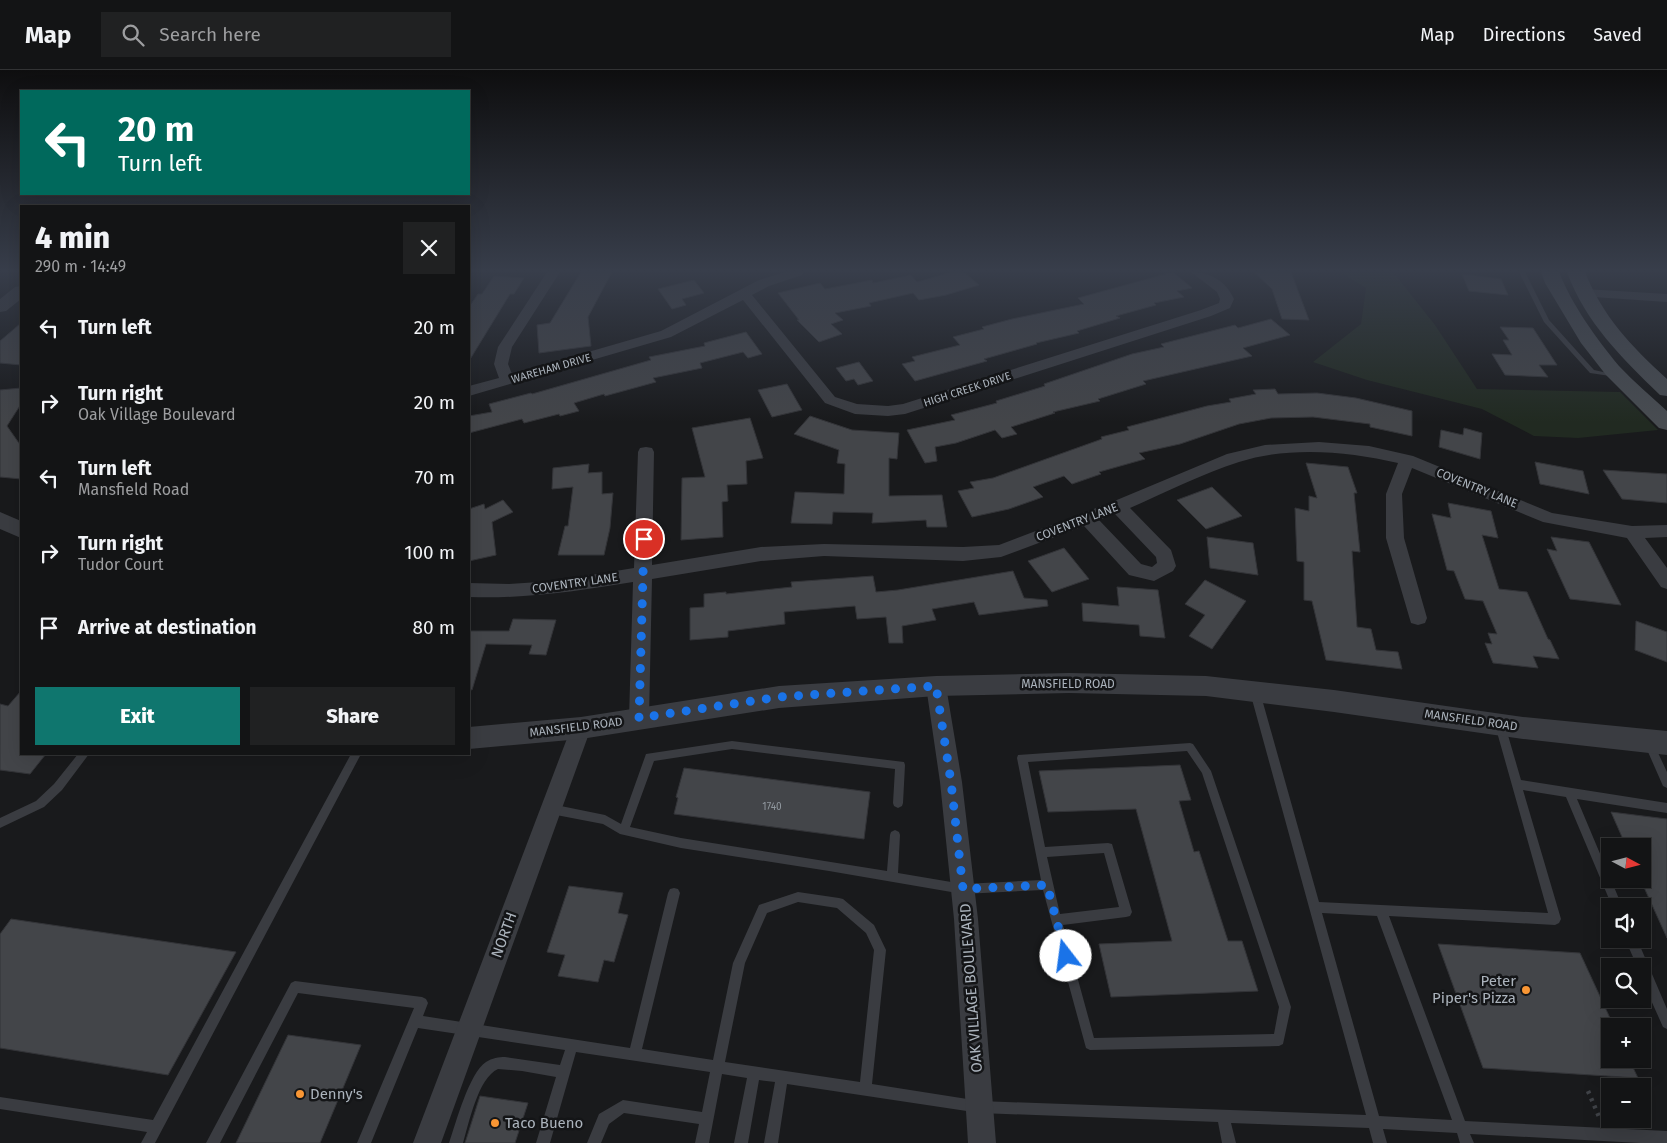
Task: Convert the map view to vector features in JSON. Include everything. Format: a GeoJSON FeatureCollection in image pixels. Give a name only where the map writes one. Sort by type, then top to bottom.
{"type":"FeatureCollection","features":[{"type":"Feature","properties":{"kind":"main road"},"geometry":{"type":"LineString","coordinates":[[1578,322],[1588,338],[1619,377],[1667,423]]}},
{"type":"Feature","properties":{"kind":"main road"},"geometry":{"type":"LineString","coordinates":[[1603,322],[1639,364],[1667,390]]}},
{"type":"Feature","properties":{"kind":"street"},"geometry":{"type":"LineString","coordinates":[[507,380],[501,364],[505,347],[521,322]]}},
{"type":"Feature","properties":{"kind":"street","name":"WAREHAM DRIVE"},"geometry":{"type":"LineString","coordinates":[[470,391],[666,334],[691,322]]}},
{"type":"Feature","properties":{"kind":"street","name":"HIGH CREEK DRIVE"},"geometry":{"type":"LineString","coordinates":[[767,322],[830,400],[855,410],[888,411],[905,409],[1178,322]]}},
{"type":"Feature","properties":{"kind":"street","name":"COVENTRY LANE"},"geometry":{"type":"LineString","coordinates":[[470,590],[509,591],[554,588],[761,554],[824,550],[963,554],[1001,551],[1118,506],[1233,458],[1266,450],[1319,447],[1368,451],[1406,460],[1549,518],[1632,532],[1667,531]]}},
{"type":"Feature","properties":{"kind":"street"},"geometry":{"type":"LineString","coordinates":[[639,718],[646,452]]}},
{"type":"Feature","properties":{"kind":"street"},"geometry":{"type":"LineString","coordinates":[[1406,460],[1394,494],[1394,538],[1418,618]]}},
{"type":"Feature","properties":{"kind":"street"},"geometry":{"type":"LineString","coordinates":[[1087,518],[1135,570],[1154,574],[1167,566],[1165,554],[1118,506]]}},
{"type":"Feature","properties":{"kind":"street"},"geometry":{"type":"LineString","coordinates":[[0,520],[20,530]]}},
{"type":"Feature","properties":{"kind":"street"},"geometry":{"type":"LineString","coordinates":[[1632,532],[1667,582]]}},
{"type":"Feature","properties":{"kind":"street","name":"MANSFIELD ROAD"},"geometry":{"type":"LineString","coordinates":[[470,738],[581,728],[779,697],[936,686],[1069,682],[1206,686],[1500,725],[1658,743]]}},
{"type":"Feature","properties":{"kind":"street","name":"OAK VILLAGE BOULEVARD"},"geometry":{"type":"LineString","coordinates":[[936,686],[951,782],[963,889],[982,1143]]}},
{"type":"Feature","properties":{"kind":"street","name":"NORTH"},"geometry":{"type":"LineString","coordinates":[[427,1143],[581,728]]}},
{"type":"Feature","properties":{"kind":"lane"},"geometry":{"type":"LineString","coordinates":[[1548,322],[1592,372],[1619,377]]}},
{"type":"Feature","properties":{"kind":"lane"},"geometry":{"type":"LineString","coordinates":[[1255,692],[1380,1143]]}},
{"type":"Feature","properties":{"kind":"lane"},"geometry":{"type":"LineString","coordinates":[[1314,907],[1555,919],[1500,725]]}},
{"type":"Feature","properties":{"kind":"lane"},"geometry":{"type":"LineString","coordinates":[[1658,743],[1667,783]]}},
{"type":"Feature","properties":{"kind":"lane"},"geometry":{"type":"LineString","coordinates":[[624,830],[650,757],[732,745],[900,765],[898,803]]}},
{"type":"Feature","properties":{"kind":"lane"},"geometry":{"type":"LineString","coordinates":[[1190,748],[1206,771],[1285,1007],[1279,1040],[1090,1044],[1047,885],[1022,758],[1190,748]]}},
{"type":"Feature","properties":{"kind":"lane"},"geometry":{"type":"LineString","coordinates":[[0,823],[40,804],[58,787],[83,755]]}},
{"type":"Feature","properties":{"kind":"lane"},"geometry":{"type":"LineString","coordinates":[[148,1143],[355,755]]}},
{"type":"Feature","properties":{"kind":"lane"},"geometry":{"type":"LineString","coordinates":[[1517,784],[1667,808]]}},
{"type":"Feature","properties":{"kind":"lane"},"geometry":{"type":"LineString","coordinates":[[1569,793],[1614,898]]}},
{"type":"Feature","properties":{"kind":"lane"},"geometry":{"type":"LineString","coordinates":[[551,809],[605,820],[624,830],[680,843],[963,889],[1047,885]]}},
{"type":"Feature","properties":{"kind":"lane"},"geometry":{"type":"LineString","coordinates":[[892,876],[895,835]]}},
{"type":"Feature","properties":{"kind":"lane"},"geometry":{"type":"LineString","coordinates":[[1040,852],[1108,848],[1126,912],[1056,920]]}},
{"type":"Feature","properties":{"kind":"lane"},"geometry":{"type":"LineString","coordinates":[[634,1056],[674,893]]}},
{"type":"Feature","properties":{"kind":"lane"},"geometry":{"type":"LineString","coordinates":[[702,1143],[719,1068],[739,963],[763,909],[798,897],[839,903],[870,929],[880,950],[865,1090]]}},
{"type":"Feature","properties":{"kind":"lane"},"geometry":{"type":"LineString","coordinates":[[1381,910],[1467,1143]]}},
{"type":"Feature","properties":{"kind":"lane"},"geometry":{"type":"LineString","coordinates":[[1635,948],[1667,1023]]}},
{"type":"Feature","properties":{"kind":"lane"},"geometry":{"type":"LineString","coordinates":[[213,1143],[294,987],[422,1003],[364,1143]]}},
{"type":"Feature","properties":{"kind":"lane"},"geometry":{"type":"LineString","coordinates":[[414,1021],[468,1031],[980,1107],[1373,1122],[1667,1138]]}},
{"type":"Feature","properties":{"kind":"lane"},"geometry":{"type":"LineString","coordinates":[[543,1143],[572,1046]]}},
{"type":"Feature","properties":{"kind":"lane"},"geometry":{"type":"LineString","coordinates":[[456,1143],[475,1090],[485,1070],[497,1063],[564,1072]]}},
{"type":"Feature","properties":{"kind":"lane"},"geometry":{"type":"LineString","coordinates":[[741,1143],[754,1073]]}},
{"type":"Feature","properties":{"kind":"lane"},"geometry":{"type":"LineString","coordinates":[[771,1143],[782,1077]]}},
{"type":"Feature","properties":{"kind":"lane"},"geometry":{"type":"LineString","coordinates":[[0,1103],[156,1127]]}},
{"type":"Feature","properties":{"kind":"lane"},"geometry":{"type":"LineString","coordinates":[[594,1143],[604,1120],[623,1106],[708,1119]]}},
{"type":"Feature","properties":{"kind":"lane"},"geometry":{"type":"LineString","coordinates":[[1223,1116],[1229,1143]]}},
{"type":"Feature","properties":{"kind":"shaded area"},"geometry":{"type":"Polygon","coordinates":[[[1361,322],[1433,322],[1477,389],[1620,392],[1658,430],[1578,438],[1534,436],[1482,409],[1367,380],[1313,362],[1361,322]]]}},
{"type":"Feature","properties":{"kind":"building"},"geometry":{"type":"Polygon","coordinates":[[[470,322],[493,322],[470,359],[470,322]]]}},
{"type":"Feature","properties":{"kind":"building"},"geometry":{"type":"Polygon","coordinates":[[[589,322],[591,346],[539,353],[537,325],[589,322]]]}},
{"type":"Feature","properties":{"kind":"building"},"geometry":{"type":"Polygon","coordinates":[[[799,322],[837,322],[831,324],[842,334],[819,342],[799,322]]]}},
{"type":"Feature","properties":{"kind":"building"},"geometry":{"type":"Polygon","coordinates":[[[1000,322],[1107,322],[1077,331],[1079,333],[1036,343],[984,359],[987,361],[915,381],[902,364],[915,361],[912,357],[960,345],[953,337],[984,329],[982,327],[1000,322]]]}},
{"type":"Feature","properties":{"kind":"building"},"geometry":{"type":"Polygon","coordinates":[[[1260,322],[1275,322],[1290,335],[1243,348],[1252,356],[1143,381],[1146,384],[1098,399],[1100,401],[1053,412],[1055,413],[1011,427],[1017,434],[1002,438],[995,430],[956,443],[935,447],[937,461],[925,463],[907,430],[955,420],[951,415],[997,403],[996,401],[1045,386],[1044,384],[1132,354],[1164,347],[1161,344],[1235,325],[1238,328],[1260,322]]]}},
{"type":"Feature","properties":{"kind":"building"},"geometry":{"type":"Polygon","coordinates":[[[20,324],[20,365],[0,363],[0,341],[20,324]]]}},
{"type":"Feature","properties":{"kind":"building"},"geometry":{"type":"Polygon","coordinates":[[[1500,327],[1533,328],[1557,365],[1539,365],[1548,377],[1505,375],[1492,354],[1512,355],[1503,340],[1509,340],[1500,327]]]}},
{"type":"Feature","properties":{"kind":"building"},"geometry":{"type":"Polygon","coordinates":[[[746,332],[762,354],[748,358],[743,352],[700,363],[702,368],[653,378],[656,382],[574,403],[579,411],[524,423],[522,419],[470,433],[470,416],[492,412],[489,404],[532,394],[651,360],[649,357],[705,346],[704,343],[746,332]]]}},
{"type":"Feature","properties":{"kind":"building"},"geometry":{"type":"Polygon","coordinates":[[[859,362],[873,381],[858,385],[854,379],[846,381],[836,368],[859,362]]]}},
{"type":"Feature","properties":{"kind":"building"},"geometry":{"type":"Polygon","coordinates":[[[787,384],[802,410],[772,417],[758,390],[787,384]]]}},
{"type":"Feature","properties":{"kind":"building"},"geometry":{"type":"Polygon","coordinates":[[[20,388],[20,406],[7,426],[20,445],[20,479],[0,477],[0,390],[20,388]]]}},
{"type":"Feature","properties":{"kind":"building"},"geometry":{"type":"Polygon","coordinates":[[[1275,389],[1278,394],[1317,393],[1356,398],[1412,411],[1412,436],[1370,427],[1370,424],[1313,417],[1271,418],[1239,424],[1180,444],[1139,453],[1145,459],[1099,472],[1101,474],[1072,484],[1064,476],[1033,487],[1043,497],[1009,509],[972,517],[958,491],[974,488],[970,482],[993,478],[1102,439],[1101,437],[1129,430],[1127,427],[1207,406],[1231,402],[1229,399],[1256,394],[1253,390],[1275,389]]]}},
{"type":"Feature","properties":{"kind":"building"},"geometry":{"type":"Polygon","coordinates":[[[810,416],[852,430],[899,433],[897,459],[889,458],[889,496],[942,495],[947,527],[927,527],[926,520],[872,523],[873,513],[833,512],[832,524],[791,523],[795,492],[844,494],[845,464],[837,463],[839,450],[794,434],[810,416]]]}},
{"type":"Feature","properties":{"kind":"building"},"geometry":{"type":"Polygon","coordinates":[[[750,418],[763,458],[746,461],[747,484],[727,485],[728,501],[722,502],[723,537],[681,540],[682,478],[705,477],[692,428],[750,418]]]}},
{"type":"Feature","properties":{"kind":"building"},"geometry":{"type":"Polygon","coordinates":[[[1464,428],[1482,433],[1480,459],[1439,447],[1441,430],[1463,435],[1464,428]]]}},
{"type":"Feature","properties":{"kind":"building"},"geometry":{"type":"Polygon","coordinates":[[[1535,462],[1583,471],[1589,494],[1540,484],[1535,462]]]}},
{"type":"Feature","properties":{"kind":"building"},"geometry":{"type":"Polygon","coordinates":[[[1306,463],[1348,467],[1357,493],[1354,493],[1360,552],[1352,551],[1357,627],[1371,629],[1376,650],[1398,652],[1402,669],[1326,660],[1312,601],[1304,600],[1304,562],[1297,561],[1295,508],[1309,511],[1309,496],[1317,498],[1306,463]]]}},
{"type":"Feature","properties":{"kind":"building"},"geometry":{"type":"Polygon","coordinates":[[[589,464],[588,473],[602,472],[602,494],[613,493],[610,528],[604,555],[558,555],[565,526],[568,526],[573,487],[552,489],[553,468],[589,464]]]}},
{"type":"Feature","properties":{"kind":"building"},"geometry":{"type":"Polygon","coordinates":[[[1603,470],[1667,474],[1667,503],[1622,499],[1603,470]]]}},
{"type":"Feature","properties":{"kind":"building"},"geometry":{"type":"Polygon","coordinates":[[[1212,487],[1242,516],[1206,529],[1177,500],[1212,487]]]}},
{"type":"Feature","properties":{"kind":"building"},"geometry":{"type":"Polygon","coordinates":[[[503,500],[513,512],[492,522],[496,555],[470,561],[470,509],[484,504],[485,509],[503,500]]]}},
{"type":"Feature","properties":{"kind":"building"},"geometry":{"type":"Polygon","coordinates":[[[1448,503],[1491,511],[1498,538],[1482,535],[1499,589],[1527,592],[1559,659],[1533,656],[1538,668],[1493,663],[1485,643],[1492,644],[1488,633],[1497,634],[1483,601],[1465,599],[1454,571],[1447,570],[1432,514],[1451,518],[1448,503]]]}},
{"type":"Feature","properties":{"kind":"building"},"geometry":{"type":"Polygon","coordinates":[[[1207,537],[1253,543],[1258,575],[1210,568],[1207,537]]]}},
{"type":"Feature","properties":{"kind":"building"},"geometry":{"type":"Polygon","coordinates":[[[1551,537],[1589,542],[1621,605],[1570,599],[1547,549],[1557,551],[1551,537]]]}},
{"type":"Feature","properties":{"kind":"building"},"geometry":{"type":"Polygon","coordinates":[[[1064,548],[1089,579],[1052,592],[1028,561],[1064,548]]]}},
{"type":"Feature","properties":{"kind":"building"},"geometry":{"type":"Polygon","coordinates":[[[1013,571],[1024,598],[1047,600],[1048,606],[979,615],[974,602],[932,609],[936,620],[902,626],[903,643],[889,643],[886,617],[857,619],[855,606],[784,612],[785,624],[728,631],[728,637],[690,640],[690,608],[704,607],[704,594],[726,592],[726,594],[792,587],[791,582],[873,576],[876,592],[1013,571]]]}},
{"type":"Feature","properties":{"kind":"building"},"geometry":{"type":"Polygon","coordinates":[[[1205,580],[1246,601],[1212,649],[1189,636],[1205,615],[1185,604],[1205,580]]]}},
{"type":"Feature","properties":{"kind":"building"},"geometry":{"type":"Polygon","coordinates":[[[1117,587],[1158,590],[1165,638],[1140,636],[1139,625],[1083,621],[1082,603],[1119,606],[1117,587]]]}},
{"type":"Feature","properties":{"kind":"building"},"geometry":{"type":"Polygon","coordinates":[[[513,619],[556,620],[546,655],[529,654],[532,645],[486,644],[472,690],[470,689],[470,631],[509,631],[513,619]]]}},
{"type":"Feature","properties":{"kind":"building"},"geometry":{"type":"Polygon","coordinates":[[[1636,621],[1667,632],[1667,662],[1635,650],[1636,621]]]}},
{"type":"Feature","properties":{"kind":"building"},"geometry":{"type":"Polygon","coordinates":[[[20,692],[20,755],[45,755],[30,774],[0,770],[0,704],[8,706],[20,692]]]}},
{"type":"Feature","properties":{"kind":"building"},"geometry":{"type":"Polygon","coordinates":[[[1180,765],[1191,800],[1179,801],[1194,852],[1199,851],[1228,941],[1242,941],[1258,991],[1111,997],[1099,944],[1172,941],[1136,809],[1048,812],[1039,771],[1180,765]]]}},
{"type":"Feature","properties":{"kind":"building"},"geometry":{"type":"Polygon","coordinates":[[[684,768],[870,792],[864,839],[674,814],[678,798],[676,797],[684,768]]]}},
{"type":"Feature","properties":{"kind":"building"},"geometry":{"type":"Polygon","coordinates":[[[1611,812],[1667,819],[1667,938],[1651,903],[1651,898],[1649,898],[1644,888],[1651,888],[1651,838],[1622,838],[1611,812]]]}},
{"type":"Feature","properties":{"kind":"building"},"geometry":{"type":"Polygon","coordinates":[[[569,886],[623,893],[618,913],[628,915],[614,962],[604,960],[598,982],[558,976],[565,955],[547,952],[569,886]]]}},
{"type":"Feature","properties":{"kind":"building"},"geometry":{"type":"Polygon","coordinates":[[[11,919],[236,952],[168,1075],[0,1048],[0,934],[11,919]]]}},
{"type":"Feature","properties":{"kind":"building","name":"Peter Piper's Pizza"},"geometry":{"type":"Polygon","coordinates":[[[1438,944],[1580,953],[1601,998],[1601,1008],[1605,1008],[1610,1018],[1601,1018],[1601,1068],[1633,1068],[1638,1078],[1483,1068],[1438,944]]]}},
{"type":"Feature","properties":{"kind":"building","name":"Denny's"},"geometry":{"type":"Polygon","coordinates":[[[288,1035],[361,1045],[320,1143],[236,1143],[288,1035]]]}},
{"type":"Feature","properties":{"kind":"building","name":"Taco Bueno"},"geometry":{"type":"Polygon","coordinates":[[[480,1096],[528,1103],[515,1143],[465,1143],[480,1096]]]}},
{"type":"Feature","properties":{"kind":"place","name":"Peter Piper's Pizza"},"geometry":{"type":"Point","coordinates":[1526,990]}},
{"type":"Feature","properties":{"kind":"place","name":"Denny's"},"geometry":{"type":"Point","coordinates":[300,1094]}},
{"type":"Feature","properties":{"kind":"place","name":"Taco Bueno"},"geometry":{"type":"Point","coordinates":[495,1123]}},
{"type":"Feature","properties":{"kind":"route"},"geometry":{"type":"LineString","coordinates":[[644,539],[639,718],[779,697],[936,686],[951,782],[963,889],[1047,885],[1066,956]]}}]}
